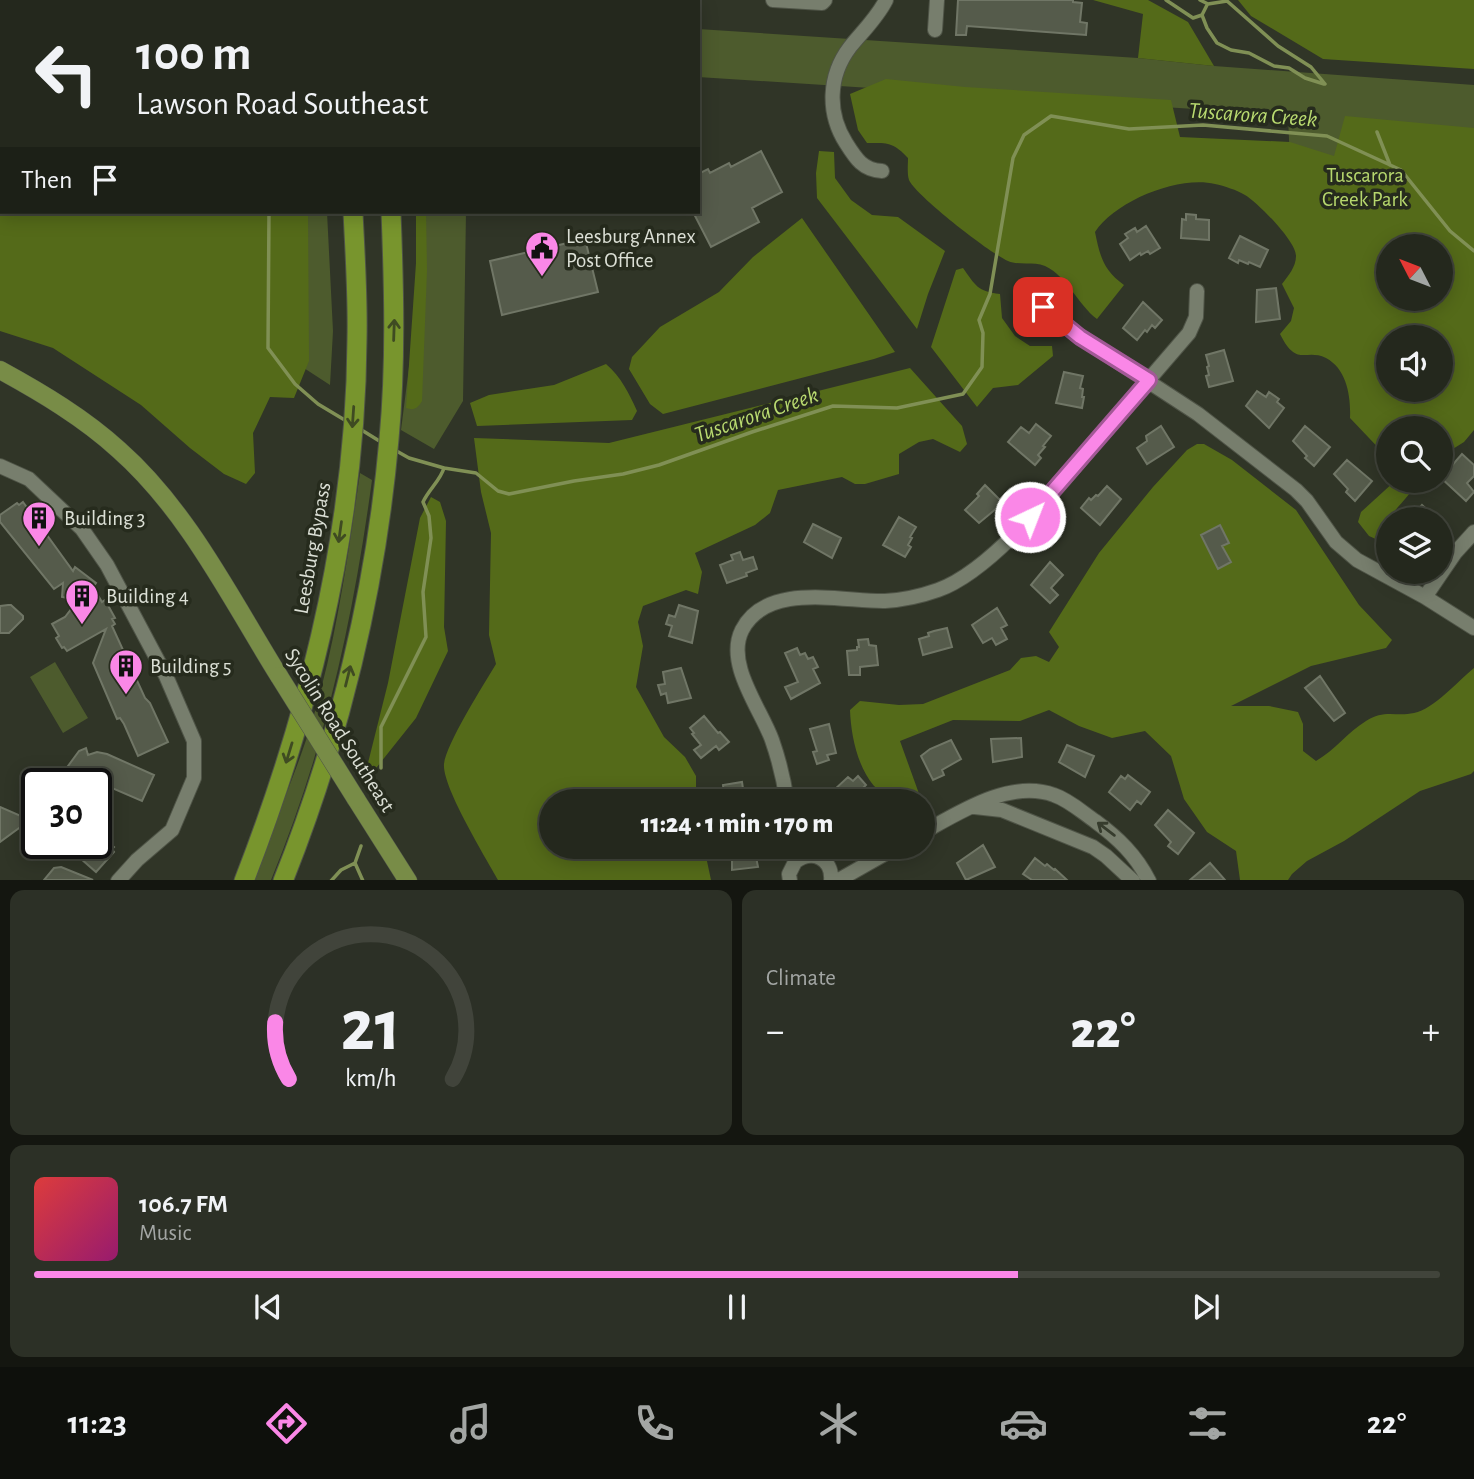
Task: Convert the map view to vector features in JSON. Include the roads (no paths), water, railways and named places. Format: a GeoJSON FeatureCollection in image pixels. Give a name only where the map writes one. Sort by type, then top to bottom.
{"type":"FeatureCollection","features":[{"type":"Feature","properties":{"kind":"highway","name":"Leesburg Bypass"},"geometry":{"type":"LineString","coordinates":[[244,880],[268,821],[310,682],[338,543],[349,464],[356,371],[353,214]]}},
{"type":"Feature","properties":{"kind":"highway"},"geometry":{"type":"LineString","coordinates":[[283,880],[333,736],[378,536],[392,399],[394,306],[391,214]]}},
{"type":"Feature","properties":{"kind":"main road","name":"Sycolin Road Southeast"},"geometry":{"type":"LineString","coordinates":[[0,370],[66,408],[120,450],[178,516],[408,880]]}},
{"type":"Feature","properties":{"kind":"street"},"geometry":{"type":"LineString","coordinates":[[774,0],[822,4],[825,0]]}},
{"type":"Feature","properties":{"kind":"street"},"geometry":{"type":"LineString","coordinates":[[882,172],[861,165],[839,132],[833,113],[832,90],[837,66],[886,0]]}},
{"type":"Feature","properties":{"kind":"street"},"geometry":{"type":"LineString","coordinates":[[935,30],[937,0]]}},
{"type":"Feature","properties":{"kind":"street"},"geometry":{"type":"LineString","coordinates":[[785,789],[771,738],[743,677],[739,660],[738,647],[742,631],[751,618],[773,604],[793,599],[814,597],[886,601],[940,590],[960,579],[1003,544],[1043,504],[1189,333],[1196,317],[1196,291]]}},
{"type":"Feature","properties":{"kind":"street"},"geometry":{"type":"LineString","coordinates":[[1043,307],[1080,337],[1198,414],[1296,489],[1336,542],[1357,560],[1425,597],[1474,628]]}},
{"type":"Feature","properties":{"kind":"street"},"geometry":{"type":"LineString","coordinates":[[1,469],[29,479],[82,529],[107,565],[166,676],[194,741],[194,778],[172,830],[118,880]]}},
{"type":"Feature","properties":{"kind":"street"},"geometry":{"type":"LineString","coordinates":[[1425,597],[1455,553],[1474,532]]}},
{"type":"Feature","properties":{"kind":"street"},"geometry":{"type":"LineString","coordinates":[[935,825],[1004,793],[1021,790],[1056,795],[1117,838],[1134,855],[1149,880]]}},
{"type":"Feature","properties":{"kind":"street"},"geometry":{"type":"LineString","coordinates":[[974,807],[986,806],[1002,810],[1093,847],[1133,880]]}},
{"type":"Feature","properties":{"kind":"street"},"geometry":{"type":"LineString","coordinates":[[790,880],[793,859]]}},
{"type":"Feature","properties":{"kind":"street"},"geometry":{"type":"LineString","coordinates":[[822,859],[831,870],[831,880]]}},
{"type":"Feature","properties":{"kind":"street"},"geometry":{"type":"LineString","coordinates":[[837,880],[875,859]]}},
{"type":"Feature","properties":{"kind":"waterway"},"geometry":{"type":"LineString","coordinates":[[1166,0],[1193,18],[1202,15],[1207,5]]}},
{"type":"Feature","properties":{"kind":"waterway"},"geometry":{"type":"LineString","coordinates":[[1200,0],[1208,4],[1227,1],[1278,46],[1311,67],[1325,84]]}},
{"type":"Feature","properties":{"kind":"waterway"},"geometry":{"type":"LineString","coordinates":[[1202,15],[1217,43],[1231,50],[1249,53],[1274,66],[1289,68],[1305,78],[1324,84]]}},
{"type":"Feature","properties":{"kind":"waterway","name":"Tuscarora Creek"},"geometry":{"type":"LineString","coordinates":[[393,449],[409,458],[444,468],[476,473],[498,491],[509,494],[659,465],[833,406],[897,408],[963,394],[982,367],[983,333],[979,320],[990,294],[1013,158],[1024,135],[1051,116],[1129,129],[1203,125],[1327,136],[1401,170],[1450,231],[1474,251]]}},
{"type":"Feature","properties":{"kind":"waterway"},"geometry":{"type":"LineString","coordinates":[[1377,132],[1390,165]]}},
{"type":"Feature","properties":{"kind":"waterway","name":"Tuscarora Creek"},"geometry":{"type":"LineString","coordinates":[[269,214],[268,348],[295,384],[318,404],[348,422]]}},
{"type":"Feature","properties":{"kind":"waterway","name":"Tuscarora Creek"},"geometry":{"type":"LineString","coordinates":[[360,429],[381,442]]}},
{"type":"Feature","properties":{"kind":"waterway"},"geometry":{"type":"LineString","coordinates":[[381,768],[381,727],[426,637],[423,592],[431,538],[429,516],[423,502],[444,468]]}},
{"type":"Feature","properties":{"kind":"waterway"},"geometry":{"type":"LineString","coordinates":[[332,880],[341,870],[355,863],[361,846]]}},
{"type":"Feature","properties":{"kind":"waterway"},"geometry":{"type":"LineString","coordinates":[[355,863],[363,880]]}},
{"type":"Feature","properties":{"kind":"place","name":"Leesburg Annex Post Office"},"geometry":{"type":"Point","coordinates":[542,278]}},
{"type":"Feature","properties":{"kind":"place","name":"Building 3"},"geometry":{"type":"Point","coordinates":[39,548]}},
{"type":"Feature","properties":{"kind":"place","name":"Building 4"},"geometry":{"type":"Point","coordinates":[82,626]}},
{"type":"Feature","properties":{"kind":"place","name":"Building 5"},"geometry":{"type":"Point","coordinates":[126,696]}},
{"type":"Feature","properties":{"kind":"park label","name":"Tuscarora Creek Park"},"geometry":{"type":"Point","coordinates":[1365,187]}}]}
